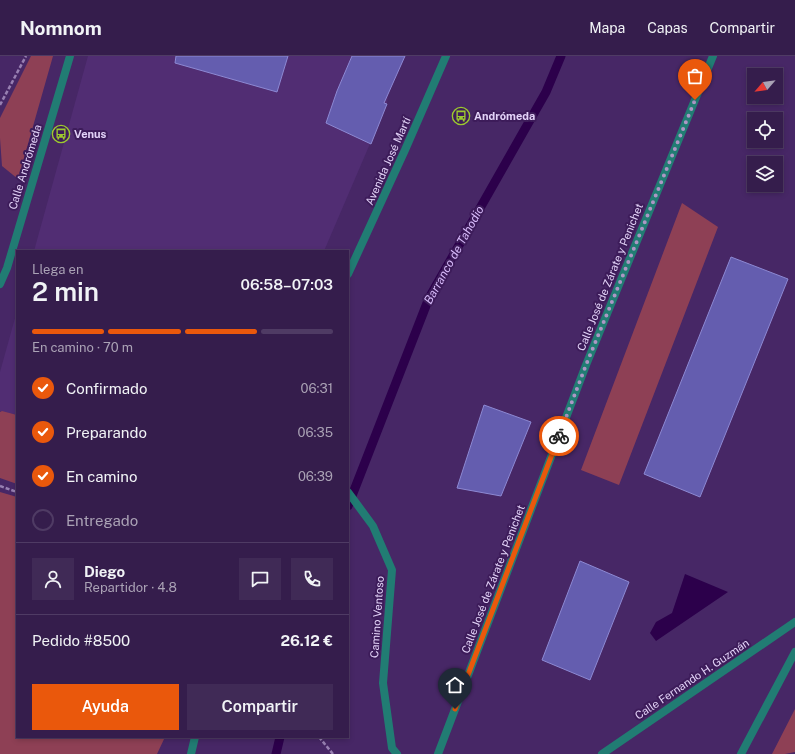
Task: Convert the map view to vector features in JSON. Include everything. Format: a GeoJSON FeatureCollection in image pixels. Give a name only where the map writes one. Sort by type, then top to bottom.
{"type":"FeatureCollection","features":[{"type":"Feature","properties":{"kind":"street","name":"Calle Andrómeda"},"geometry":{"type":"LineString","coordinates":[[0,284],[7,268],[70,56]]}},
{"type":"Feature","properties":{"kind":"street","name":"Avenida José Martí"},"geometry":{"type":"LineString","coordinates":[[349,272],[446,56]]}},
{"type":"Feature","properties":{"kind":"street","name":"Calle José de Zárate y Penichet"},"geometry":{"type":"LineString","coordinates":[[438,754],[586,365],[713,56]]}},
{"type":"Feature","properties":{"kind":"street"},"geometry":{"type":"LineString","coordinates":[[0,274],[7,268]]}},
{"type":"Feature","properties":{"kind":"street","name":"Camino Ventoso"},"geometry":{"type":"LineString","coordinates":[[349,493],[373,526],[392,570],[383,683],[392,748],[397,754]]}},
{"type":"Feature","properties":{"kind":"street","name":"Calle Fernando H. Guzmán"},"geometry":{"type":"LineString","coordinates":[[602,754],[795,622]]}},
{"type":"Feature","properties":{"kind":"street"},"geometry":{"type":"LineString","coordinates":[[741,754],[795,652]]}},
{"type":"Feature","properties":{"kind":"street"},"geometry":{"type":"LineString","coordinates":[[191,754],[195,738]]}},
{"type":"Feature","properties":{"kind":"path"},"geometry":{"type":"LineString","coordinates":[[0,105],[26,56]]}},
{"type":"Feature","properties":{"kind":"path"},"geometry":{"type":"LineString","coordinates":[[0,486],[16,492]]}},
{"type":"Feature","properties":{"kind":"path"},"geometry":{"type":"LineString","coordinates":[[320,738],[333,754]]}},
{"type":"Feature","properties":{"kind":"shaded area"},"geometry":{"type":"Polygon","coordinates":[[[31,56],[53,56],[18,179],[2,166],[0,118],[31,56]]]}},
{"type":"Feature","properties":{"kind":"shaded area"},"geometry":{"type":"Polygon","coordinates":[[[88,56],[405,56],[388,94],[387,104],[324,250],[34,250],[88,56]]]}},
{"type":"Feature","properties":{"kind":"shaded area"},"geometry":{"type":"Polygon","coordinates":[[[682,203],[718,227],[619,485],[581,470],[682,203]]]}},
{"type":"Feature","properties":{"kind":"shaded area"},"geometry":{"type":"Polygon","coordinates":[[[16,315],[16,415],[0,411],[0,372],[16,315]]]}},
{"type":"Feature","properties":{"kind":"shaded area"},"geometry":{"type":"Polygon","coordinates":[[[2,411],[16,415],[16,484],[0,478],[0,412],[2,411]]]}},
{"type":"Feature","properties":{"kind":"shaded area"},"geometry":{"type":"Polygon","coordinates":[[[0,492],[16,497],[16,738],[165,738],[157,754],[0,754],[0,492]]]}},
{"type":"Feature","properties":{"kind":"shaded area"},"geometry":{"type":"Polygon","coordinates":[[[685,574],[728,592],[656,641],[650,633],[656,622],[672,613],[685,574]]]}},
{"type":"Feature","properties":{"kind":"shaded area"},"geometry":{"type":"Polygon","coordinates":[[[795,709],[795,752],[772,754],[795,709]]]}},
{"type":"Feature","properties":{"kind":"building"},"geometry":{"type":"Polygon","coordinates":[[[176,56],[288,56],[277,92],[175,63],[176,56]]]}},
{"type":"Feature","properties":{"kind":"building"},"geometry":{"type":"Polygon","coordinates":[[[352,56],[405,56],[384,103],[387,104],[371,144],[326,123],[337,91],[352,56]]]}},
{"type":"Feature","properties":{"kind":"building"},"geometry":{"type":"Polygon","coordinates":[[[731,257],[788,279],[700,497],[644,474],[731,257]]]}},
{"type":"Feature","properties":{"kind":"building"},"geometry":{"type":"Polygon","coordinates":[[[484,405],[531,422],[501,496],[457,488],[484,405]]]}},
{"type":"Feature","properties":{"kind":"building"},"geometry":{"type":"Polygon","coordinates":[[[580,561],[629,582],[590,680],[542,660],[580,561]]]}},
{"type":"Feature","properties":{"kind":"waterway","name":"Barranco de Tahodio"},"geometry":{"type":"LineString","coordinates":[[349,503],[429,298],[546,92],[561,56]]}},
{"type":"Feature","properties":{"kind":"waterway","name":"Barranco de Tahodio"},"geometry":{"type":"LineString","coordinates":[[276,754],[280,738]]}},
{"type":"Feature","properties":{"kind":"way so far"},"geometry":{"type":"LineString","coordinates":[[559,436],[586,365],[695,100]]}},
{"type":"Feature","properties":{"kind":"place","name":"Andrómeda"},"geometry":{"type":"Point","coordinates":[461,116]}},
{"type":"Feature","properties":{"kind":"place","name":"Venus"},"geometry":{"type":"Point","coordinates":[61,134]}},
{"type":"Feature","properties":{"kind":"route"},"geometry":{"type":"LineString","coordinates":[[455,709],[559,436]]}}]}
